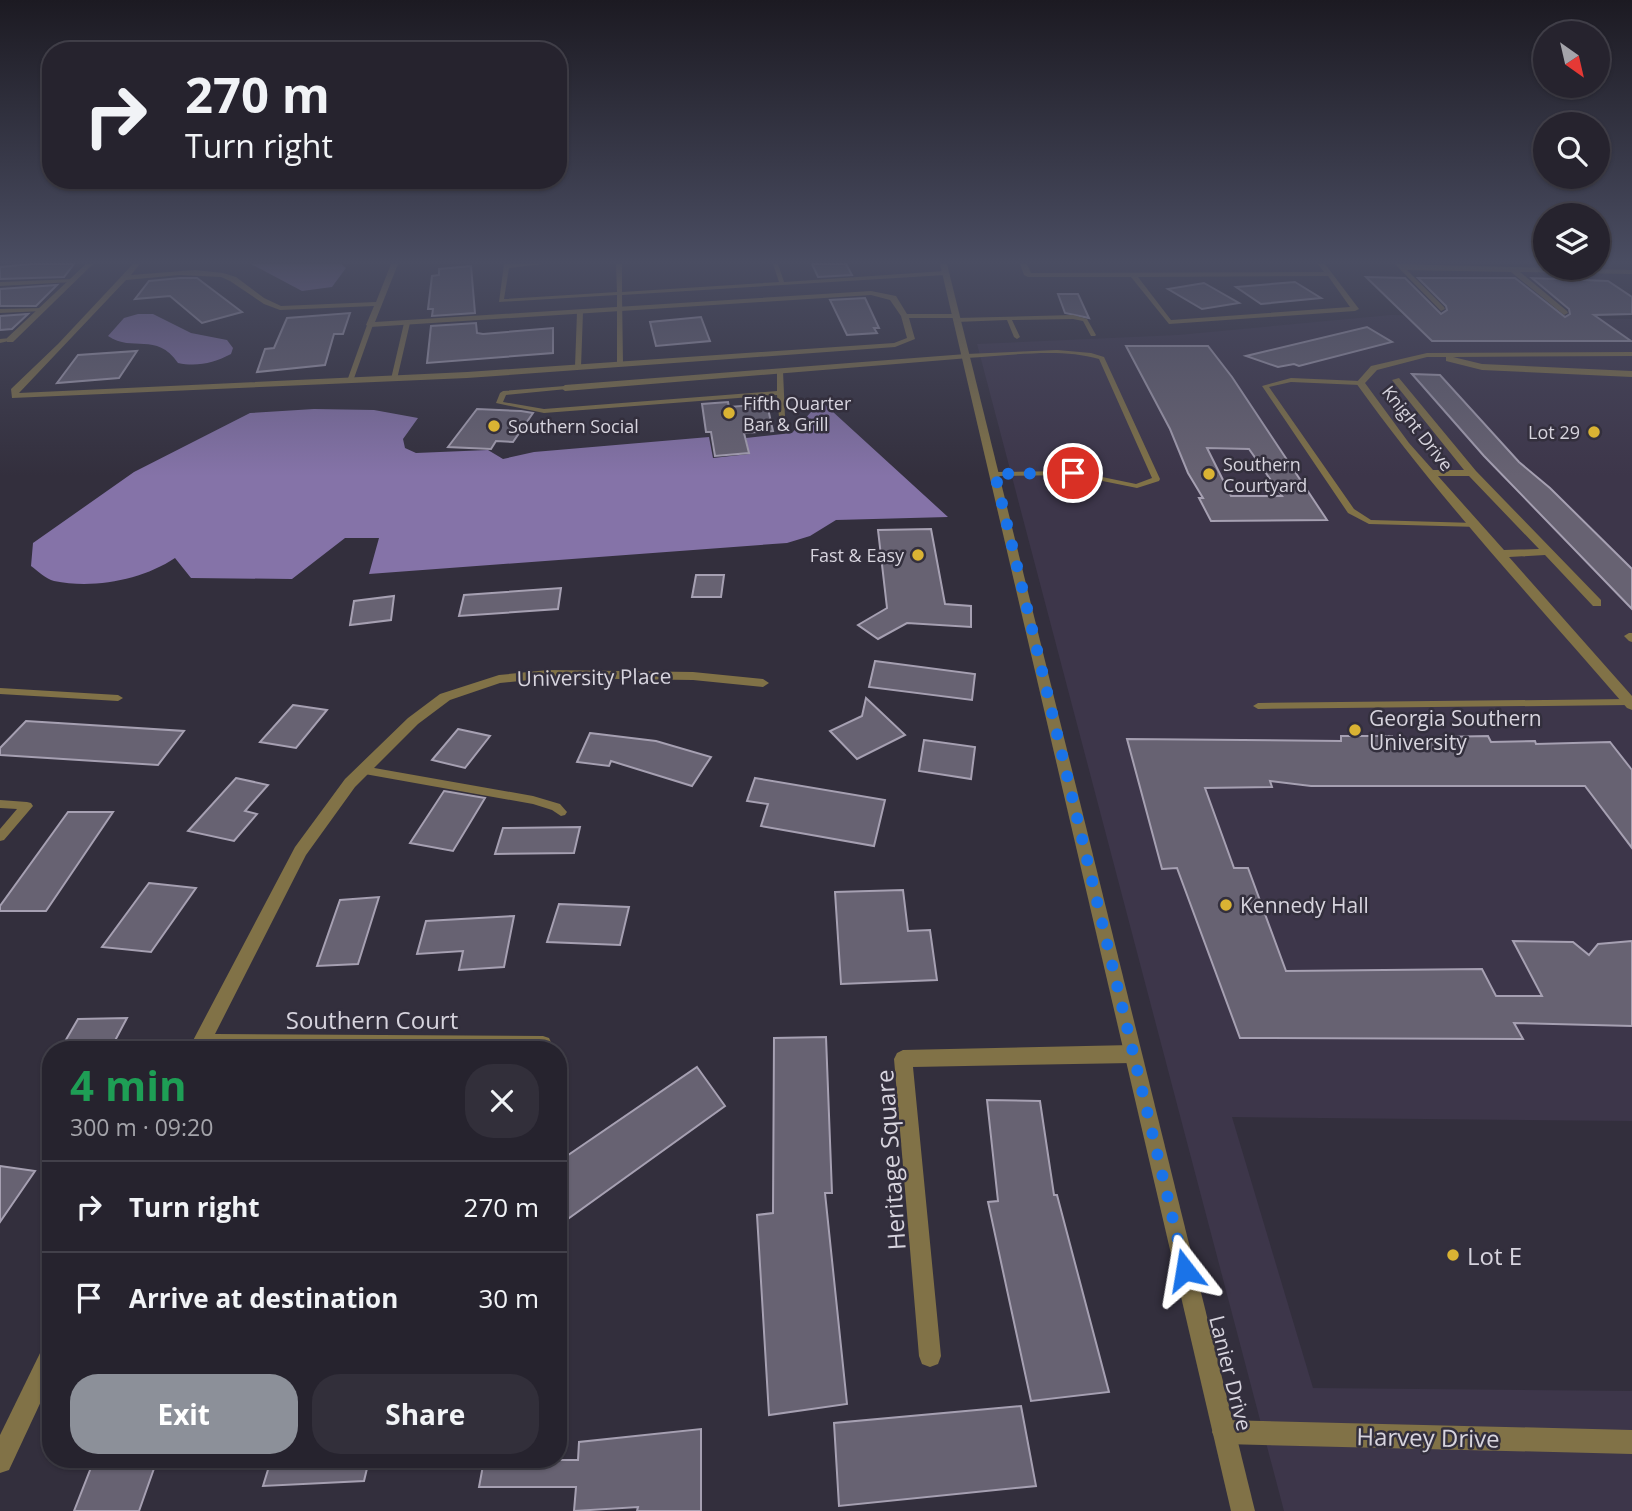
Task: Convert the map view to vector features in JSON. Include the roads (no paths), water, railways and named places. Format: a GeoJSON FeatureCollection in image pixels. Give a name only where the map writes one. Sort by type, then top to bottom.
{"type":"FeatureCollection","features":[{"type":"Feature","properties":{"kind":"street"},"geometry":{"type":"LineString","coordinates":[[10,340],[16,335]]}},
{"type":"Feature","properties":{"kind":"street"},"geometry":{"type":"LineString","coordinates":[[68,335],[13,391],[15,396],[394,379],[578,367],[895,345],[911,339],[910,335]]}},
{"type":"Feature","properties":{"kind":"street","name":"Lanier Drive"},"geometry":{"type":"LineString","coordinates":[[960,335],[1243,1511]]}},
{"type":"Feature","properties":{"kind":"street","name":"Knight Drive"},"geometry":{"type":"LineString","coordinates":[[1631,703],[1499,554],[1360,383],[1374,368],[1396,360],[1440,355],[1632,354]]}},
{"type":"Feature","properties":{"kind":"street"},"geometry":{"type":"LineString","coordinates":[[1440,355],[1482,368],[1632,374]]}},
{"type":"Feature","properties":{"kind":"street"},"geometry":{"type":"LineString","coordinates":[[565,388],[966,356]]}},
{"type":"Feature","properties":{"kind":"street"},"geometry":{"type":"LineString","coordinates":[[1396,380],[1472,473],[1597,603]]}},
{"type":"Feature","properties":{"kind":"street"},"geometry":{"type":"LineString","coordinates":[[1431,473],[1472,473]]}},
{"type":"Feature","properties":{"kind":"street"},"geometry":{"type":"LineString","coordinates":[[1499,554],[1549,552]]}},
{"type":"Feature","properties":{"kind":"street","name":"University Place"},"geometry":{"type":"LineString","coordinates":[[202,1041],[300,851],[350,783],[413,721],[445,697],[499,679],[548,674],[694,676],[763,683]]}},
{"type":"Feature","properties":{"kind":"street","name":"Heritage Square"},"geometry":{"type":"LineString","coordinates":[[930,1356],[903,1059],[1132,1054]]}},
{"type":"Feature","properties":{"kind":"street"},"geometry":{"type":"LineString","coordinates":[[0,1461],[42,1374]]}},
{"type":"Feature","properties":{"kind":"street","name":"Harvey Drive"},"geometry":{"type":"LineString","coordinates":[[1224,1432],[1632,1442]]}},
{"type":"Feature","properties":{"kind":"lane"},"geometry":{"type":"LineString","coordinates":[[350,381],[367,335]]}},
{"type":"Feature","properties":{"kind":"lane"},"geometry":{"type":"LineString","coordinates":[[394,379],[404,335]]}},
{"type":"Feature","properties":{"kind":"lane"},"geometry":{"type":"LineString","coordinates":[[578,367],[579,335]]}},
{"type":"Feature","properties":{"kind":"lane"},"geometry":{"type":"LineString","coordinates":[[619,335],[620,364]]}},
{"type":"Feature","properties":{"kind":"lane"},"geometry":{"type":"LineString","coordinates":[[0,341],[10,340]]}},
{"type":"Feature","properties":{"kind":"lane"},"geometry":{"type":"LineString","coordinates":[[966,356],[1069,353],[1094,354],[1102,358],[1156,479],[1137,486],[1073,473],[995,474]]}},
{"type":"Feature","properties":{"kind":"lane"},"geometry":{"type":"LineString","coordinates":[[780,371],[782,417]]}},
{"type":"Feature","properties":{"kind":"lane"},"geometry":{"type":"LineString","coordinates":[[1360,383],[1291,380],[1265,386],[1351,510],[1369,523],[1475,525]]}},
{"type":"Feature","properties":{"kind":"lane"},"geometry":{"type":"LineString","coordinates":[[565,388],[503,393],[499,403],[544,411],[780,393]]}},
{"type":"Feature","properties":{"kind":"lane"},"geometry":{"type":"LineString","coordinates":[[0,691],[118,698]]}},
{"type":"Feature","properties":{"kind":"lane"},"geometry":{"type":"LineString","coordinates":[[1258,706],[1631,703]]}},
{"type":"Feature","properties":{"kind":"lane"},"geometry":{"type":"LineString","coordinates":[[363,770],[533,800],[556,807],[561,812]]}},
{"type":"Feature","properties":{"kind":"lane"},"geometry":{"type":"LineString","coordinates":[[0,804],[27,806],[0,837]]}},
{"type":"Feature","properties":{"kind":"place","name":"Fifth Quarter Bar & Grill"},"geometry":{"type":"Point","coordinates":[729,413]}},
{"type":"Feature","properties":{"kind":"place","name":"Southern Social"},"geometry":{"type":"Point","coordinates":[494,426]}},
{"type":"Feature","properties":{"kind":"place","name":"Lot 29"},"geometry":{"type":"Point","coordinates":[1594,432]}},
{"type":"Feature","properties":{"kind":"place","name":"Southern Courtyard"},"geometry":{"type":"Point","coordinates":[1209,474]}},
{"type":"Feature","properties":{"kind":"place","name":"Fast & Easy"},"geometry":{"type":"Point","coordinates":[918,555]}},
{"type":"Feature","properties":{"kind":"place","name":"Georgia Southern University"},"geometry":{"type":"Point","coordinates":[1355,730]}},
{"type":"Feature","properties":{"kind":"place","name":"Kennedy Hall"},"geometry":{"type":"Point","coordinates":[1226,905]}},
{"type":"Feature","properties":{"kind":"place","name":"Lot E"},"geometry":{"type":"Point","coordinates":[1453,1255]}}]}
